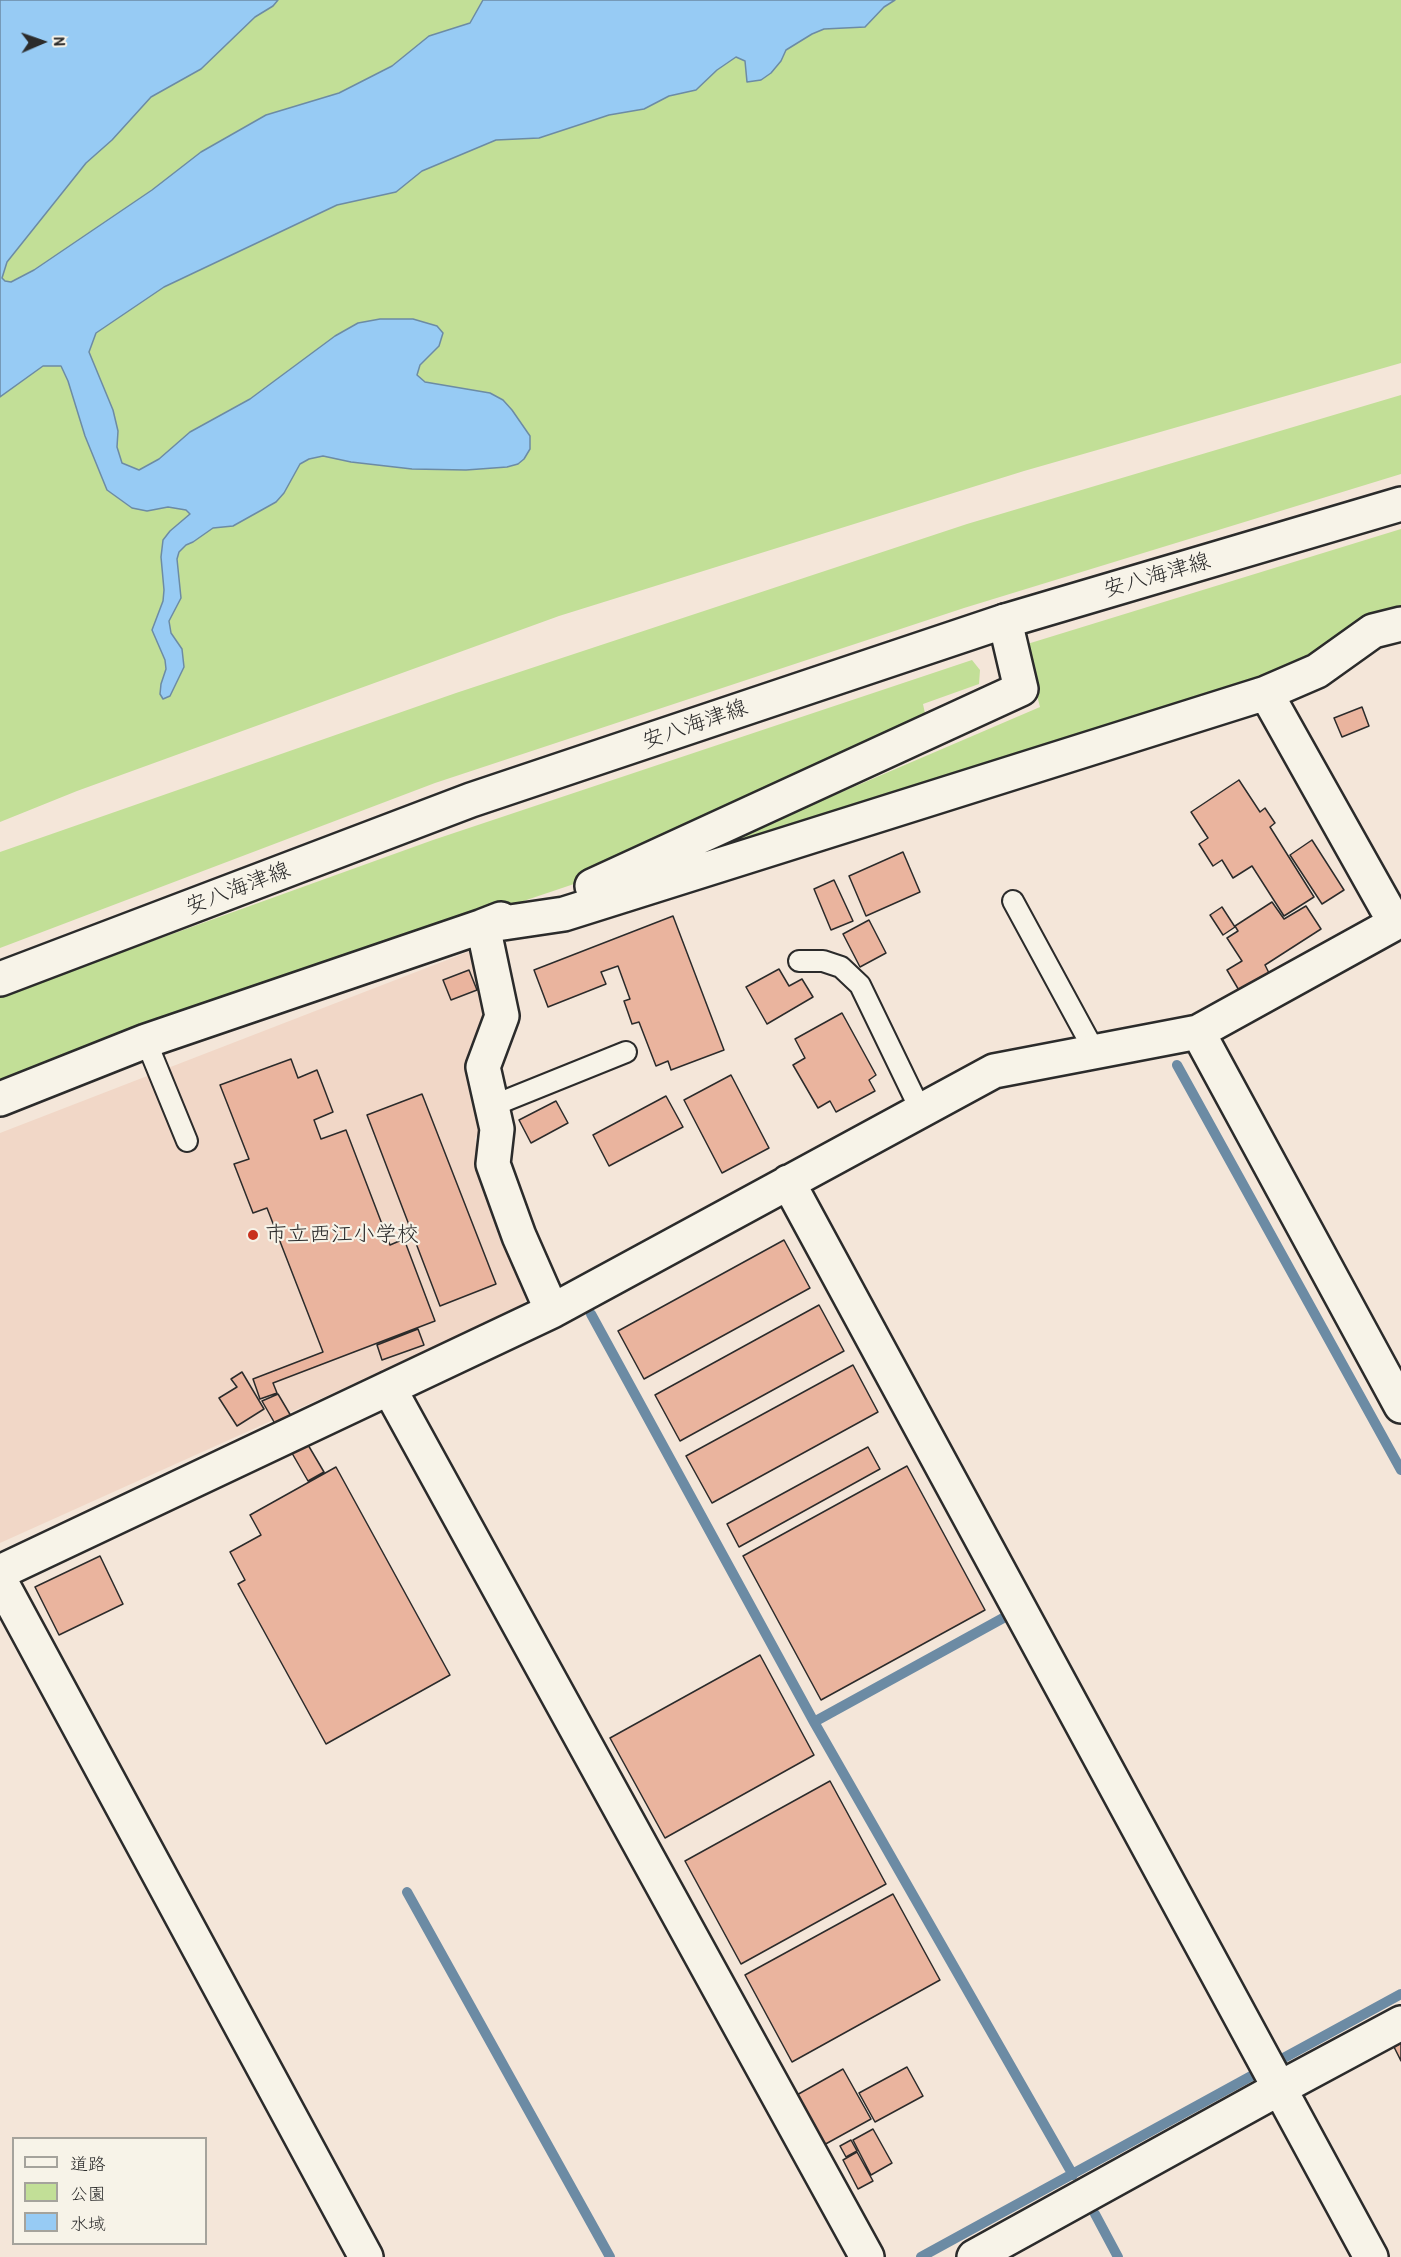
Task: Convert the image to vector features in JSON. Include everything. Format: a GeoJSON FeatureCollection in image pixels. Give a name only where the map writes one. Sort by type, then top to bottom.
{"type":"FeatureCollection","features":[{"type":"Feature","properties":{"kind":"street","name":"安八海津線"},"geometry":{"type":"LineString","coordinates":[[0,979],[471,800],[1005,621],[1401,504]]}},
{"type":"Feature","properties":{"kind":"street"},"geometry":{"type":"LineString","coordinates":[[0,1099],[146,1041],[575,894],[1021,689],[1005,621]]}},
{"type":"Feature","properties":{"kind":"street"},"geometry":{"type":"LineString","coordinates":[[483,926],[564,914],[1266,693],[1317,671],[1373,631],[1401,624]]}},
{"type":"Feature","properties":{"kind":"street"},"geometry":{"type":"LineString","coordinates":[[0,1572],[552,1311],[920,1109],[994,1071],[1198,1032],[1398,922],[1266,693]]}},
{"type":"Feature","properties":{"kind":"street"},"geometry":{"type":"LineString","coordinates":[[483,926],[502,1016],[483,1067],[497,1129],[493,1164],[519,1236],[552,1311]]}},
{"type":"Feature","properties":{"kind":"street"},"geometry":{"type":"LineString","coordinates":[[1198,1032],[1401,1406]]}},
{"type":"Feature","properties":{"kind":"street"},"geometry":{"type":"LineString","coordinates":[[788,1182],[1371,2257]]}},
{"type":"Feature","properties":{"kind":"street"},"geometry":{"type":"LineString","coordinates":[[389,1388],[867,2257]]}},
{"type":"Feature","properties":{"kind":"street"},"geometry":{"type":"LineString","coordinates":[[0,1580],[366,2257]]}},
{"type":"Feature","properties":{"kind":"street"},"geometry":{"type":"LineString","coordinates":[[974,2257],[1401,2023]]}},
{"type":"Feature","properties":{"kind":"lane"},"geometry":{"type":"LineString","coordinates":[[1013,900],[1095,1052]]}},
{"type":"Feature","properties":{"kind":"lane"},"geometry":{"type":"LineString","coordinates":[[799,961],[823,961],[841,968],[860,985],[920,1109]]}},
{"type":"Feature","properties":{"kind":"lane"},"geometry":{"type":"LineString","coordinates":[[146,1041],[187,1141]]}},
{"type":"Feature","properties":{"kind":"lane"},"geometry":{"type":"LineString","coordinates":[[492,1106],[626,1052]]}},
{"type":"Feature","properties":{"kind":"shaded area","name":"市立西江小学校"},"geometry":{"type":"Polygon","coordinates":[[[478,948],[486,992],[482,1132],[475,1138],[482,1180],[530,1290],[522,1308],[0,1543],[0,1133],[478,948]]]}},
{"type":"Feature","properties":{"kind":"green space"},"geometry":{"type":"Polygon","coordinates":[[[204,0],[1401,0],[1401,363],[1024,471],[559,616],[77,791],[0,822],[0,174],[204,0]]]}},
{"type":"Feature","properties":{"kind":"green space"},"geometry":{"type":"Polygon","coordinates":[[[1401,395],[1401,474],[964,608],[435,783],[0,948],[0,852],[456,693],[967,524],[1401,395]]]}},
{"type":"Feature","properties":{"kind":"green space"},"geometry":{"type":"Polygon","coordinates":[[[1401,529],[1401,613],[1310,663],[597,897],[1040,707],[1024,645],[1401,529]]]}},
{"type":"Feature","properties":{"kind":"green space"},"geometry":{"type":"Polygon","coordinates":[[[972,660],[980,670],[979,684],[923,704],[927,723],[574,884],[149,1027],[0,1086],[0,996],[433,840],[972,660]]]}},
{"type":"Feature","properties":{"kind":"water"},"geometry":{"type":"Polygon","coordinates":[[[0,0],[278,0],[273,6],[255,17],[201,69],[151,97],[112,140],[86,163],[7,262],[2,278],[11,282],[34,270],[152,190],[201,152],[266,115],[339,93],[392,66],[429,36],[470,23],[483,0],[895,0],[884,7],[865,27],[824,29],[812,34],[786,50],[781,61],[771,73],[761,80],[747,82],[745,61],[736,57],[717,70],[696,90],[669,96],[644,109],[609,115],[539,138],[496,140],[422,171],[396,192],[337,205],[164,287],[96,333],[89,352],[113,410],[118,431],[117,447],[122,463],[139,470],[159,459],[190,432],[250,399],[335,336],[358,323],[380,319],[413,319],[437,326],[443,333],[439,346],[420,365],[417,375],[425,382],[490,393],[503,400],[530,436],[530,449],[524,459],[518,464],[507,467],[466,470],[412,469],[351,462],[323,456],[309,459],[300,464],[284,493],[276,502],[233,526],[213,528],[186,545],[179,552],[177,559],[181,598],[169,621],[171,633],[182,649],[184,667],[170,696],[163,699],[160,694],[166,669],[165,660],[152,630],[163,601],[161,557],[163,540],[190,514],[186,510],[168,507],[147,511],[132,508],[107,490],[85,436],[61,366],[43,366],[0,397],[0,0]]]}},
{"type":"Feature","properties":{"kind":"building"},"geometry":{"type":"Polygon","coordinates":[[[1362,707],[1369,726],[1342,737],[1334,718],[1362,707]]]}},
{"type":"Feature","properties":{"kind":"building"},"geometry":{"type":"Polygon","coordinates":[[[1239,780],[1260,812],[1265,808],[1275,823],[1270,827],[1314,897],[1284,916],[1252,866],[1233,878],[1222,860],[1213,866],[1199,844],[1208,838],[1191,812],[1239,780]]]}},
{"type":"Feature","properties":{"kind":"building"},"geometry":{"type":"Polygon","coordinates":[[[1312,840],[1344,890],[1322,904],[1290,855],[1312,840]]]}},
{"type":"Feature","properties":{"kind":"building"},"geometry":{"type":"Polygon","coordinates":[[[903,852],[920,892],[866,916],[849,876],[903,852]]]}},
{"type":"Feature","properties":{"kind":"building"},"geometry":{"type":"Polygon","coordinates":[[[834,880],[853,921],[831,930],[814,889],[834,880]]]}},
{"type":"Feature","properties":{"kind":"building"},"geometry":{"type":"Polygon","coordinates":[[[1272,902],[1284,919],[1306,906],[1321,929],[1265,965],[1269,973],[1240,992],[1227,970],[1242,961],[1227,938],[1238,931],[1235,926],[1272,902]]]}},
{"type":"Feature","properties":{"kind":"building"},"geometry":{"type":"Polygon","coordinates":[[[1222,907],[1235,927],[1223,935],[1210,915],[1222,907]]]}},
{"type":"Feature","properties":{"kind":"building"},"geometry":{"type":"Polygon","coordinates":[[[673,916],[724,1050],[671,1070],[668,1061],[656,1066],[639,1022],[632,1024],[624,1001],[630,999],[618,966],[601,972],[606,984],[548,1007],[534,970],[673,916]]]}},
{"type":"Feature","properties":{"kind":"building"},"geometry":{"type":"Polygon","coordinates":[[[869,920],[886,953],[860,967],[843,934],[869,920]]]}},
{"type":"Feature","properties":{"kind":"building"},"geometry":{"type":"Polygon","coordinates":[[[779,969],[789,986],[802,979],[813,997],[767,1024],[746,987],[779,969]]]}},
{"type":"Feature","properties":{"kind":"building"},"geometry":{"type":"Polygon","coordinates":[[[469,970],[477,990],[451,1000],[443,980],[469,970]]]}},
{"type":"Feature","properties":{"kind":"building"},"geometry":{"type":"Polygon","coordinates":[[[842,1013],[876,1075],[869,1080],[875,1091],[836,1112],[830,1101],[818,1108],[793,1065],[805,1058],[795,1039],[842,1013]]]}},
{"type":"Feature","properties":{"kind":"building"},"geometry":{"type":"Polygon","coordinates":[[[291,1059],[298,1078],[317,1070],[333,1112],[314,1120],[321,1139],[346,1130],[390,1245],[404,1239],[435,1321],[273,1383],[277,1393],[260,1399],[253,1379],[323,1352],[267,1208],[253,1213],[234,1164],[249,1159],[220,1085],[291,1059]]]}},
{"type":"Feature","properties":{"kind":"building"},"geometry":{"type":"Polygon","coordinates":[[[731,1075],[769,1148],[722,1173],[684,1100],[731,1075]]]}},
{"type":"Feature","properties":{"kind":"building"},"geometry":{"type":"Polygon","coordinates":[[[422,1094],[496,1284],[440,1306],[367,1115],[422,1094]]]}},
{"type":"Feature","properties":{"kind":"building"},"geometry":{"type":"Polygon","coordinates":[[[666,1096],[683,1127],[609,1166],[593,1135],[666,1096]]]}},
{"type":"Feature","properties":{"kind":"building"},"geometry":{"type":"Polygon","coordinates":[[[556,1101],[568,1123],[531,1143],[519,1120],[556,1101]]]}},
{"type":"Feature","properties":{"kind":"building"},"geometry":{"type":"Polygon","coordinates":[[[784,1240],[810,1288],[644,1379],[618,1331],[784,1240]]]}},
{"type":"Feature","properties":{"kind":"building"},"geometry":{"type":"Polygon","coordinates":[[[819,1305],[844,1351],[680,1441],[655,1395],[819,1305]]]}},
{"type":"Feature","properties":{"kind":"building"},"geometry":{"type":"Polygon","coordinates":[[[418,1329],[424,1345],[382,1360],[377,1345],[418,1329]]]}},
{"type":"Feature","properties":{"kind":"building"},"geometry":{"type":"Polygon","coordinates":[[[853,1365],[878,1412],[712,1503],[686,1456],[853,1365]]]}},
{"type":"Feature","properties":{"kind":"building"},"geometry":{"type":"Polygon","coordinates":[[[242,1372],[264,1409],[237,1426],[219,1398],[237,1387],[231,1379],[242,1372]]]}},
{"type":"Feature","properties":{"kind":"building"},"geometry":{"type":"Polygon","coordinates":[[[278,1394],[324,1472],[308,1481],[262,1401],[278,1394]]]}},
{"type":"Feature","properties":{"kind":"building"},"geometry":{"type":"Polygon","coordinates":[[[868,1447],[880,1469],[739,1547],[727,1524],[868,1447]]]}},
{"type":"Feature","properties":{"kind":"building"},"geometry":{"type":"Polygon","coordinates":[[[907,1466],[985,1610],[821,1700],[743,1556],[907,1466]]]}},
{"type":"Feature","properties":{"kind":"building"},"geometry":{"type":"Polygon","coordinates":[[[336,1467],[450,1675],[326,1744],[238,1584],[245,1580],[230,1552],[261,1535],[250,1515],[336,1467]]]}},
{"type":"Feature","properties":{"kind":"building"},"geometry":{"type":"Polygon","coordinates":[[[100,1556],[123,1604],[59,1635],[35,1587],[100,1556]]]}},
{"type":"Feature","properties":{"kind":"building"},"geometry":{"type":"Polygon","coordinates":[[[760,1655],[814,1755],[665,1838],[610,1738],[760,1655]]]}},
{"type":"Feature","properties":{"kind":"building"},"geometry":{"type":"Polygon","coordinates":[[[830,1781],[886,1884],[741,1964],[685,1861],[830,1781]]]}},
{"type":"Feature","properties":{"kind":"building"},"geometry":{"type":"Polygon","coordinates":[[[893,1894],[940,1980],[792,2062],[745,1975],[893,1894]]]}},
{"type":"Feature","properties":{"kind":"building"},"geometry":{"type":"Polygon","coordinates":[[[1401,2043],[1401,2061],[1394,2047],[1401,2043]]]}},
{"type":"Feature","properties":{"kind":"building"},"geometry":{"type":"Polygon","coordinates":[[[907,2067],[923,2096],[875,2122],[859,2093],[907,2067]]]}},
{"type":"Feature","properties":{"kind":"building"},"geometry":{"type":"Polygon","coordinates":[[[843,2069],[871,2119],[822,2146],[795,2096],[843,2069]]]}},
{"type":"Feature","properties":{"kind":"building"},"geometry":{"type":"Polygon","coordinates":[[[873,2129],[892,2163],[871,2175],[853,2140],[873,2129]]]}},
{"type":"Feature","properties":{"kind":"building"},"geometry":{"type":"Polygon","coordinates":[[[851,2140],[857,2151],[846,2157],[840,2146],[851,2140]]]}},
{"type":"Feature","properties":{"kind":"building"},"geometry":{"type":"Polygon","coordinates":[[[857,2152],[873,2181],[858,2189],[843,2160],[857,2152]]]}},
{"type":"Feature","properties":{"kind":"waterway"},"geometry":{"type":"LineString","coordinates":[[1177,1065],[1401,1470]]}},
{"type":"Feature","properties":{"kind":"waterway"},"geometry":{"type":"LineString","coordinates":[[591,1314],[814,1722],[1073,2175]]}},
{"type":"Feature","properties":{"kind":"waterway"},"geometry":{"type":"LineString","coordinates":[[814,1722],[1005,1617]]}},
{"type":"Feature","properties":{"kind":"waterway"},"geometry":{"type":"LineString","coordinates":[[407,1892],[610,2257]]}},
{"type":"Feature","properties":{"kind":"waterway"},"geometry":{"type":"LineString","coordinates":[[1280,2060],[1401,1994]]}},
{"type":"Feature","properties":{"kind":"waterway"},"geometry":{"type":"LineString","coordinates":[[921,2257],[1255,2074]]}},
{"type":"Feature","properties":{"kind":"waterway"},"geometry":{"type":"LineString","coordinates":[[1095,2214],[1118,2257]]}},
{"type":"Feature","properties":{"kind":"place","name":"市立西江小学校"},"geometry":{"type":"Point","coordinates":[253,1235]}}]}
